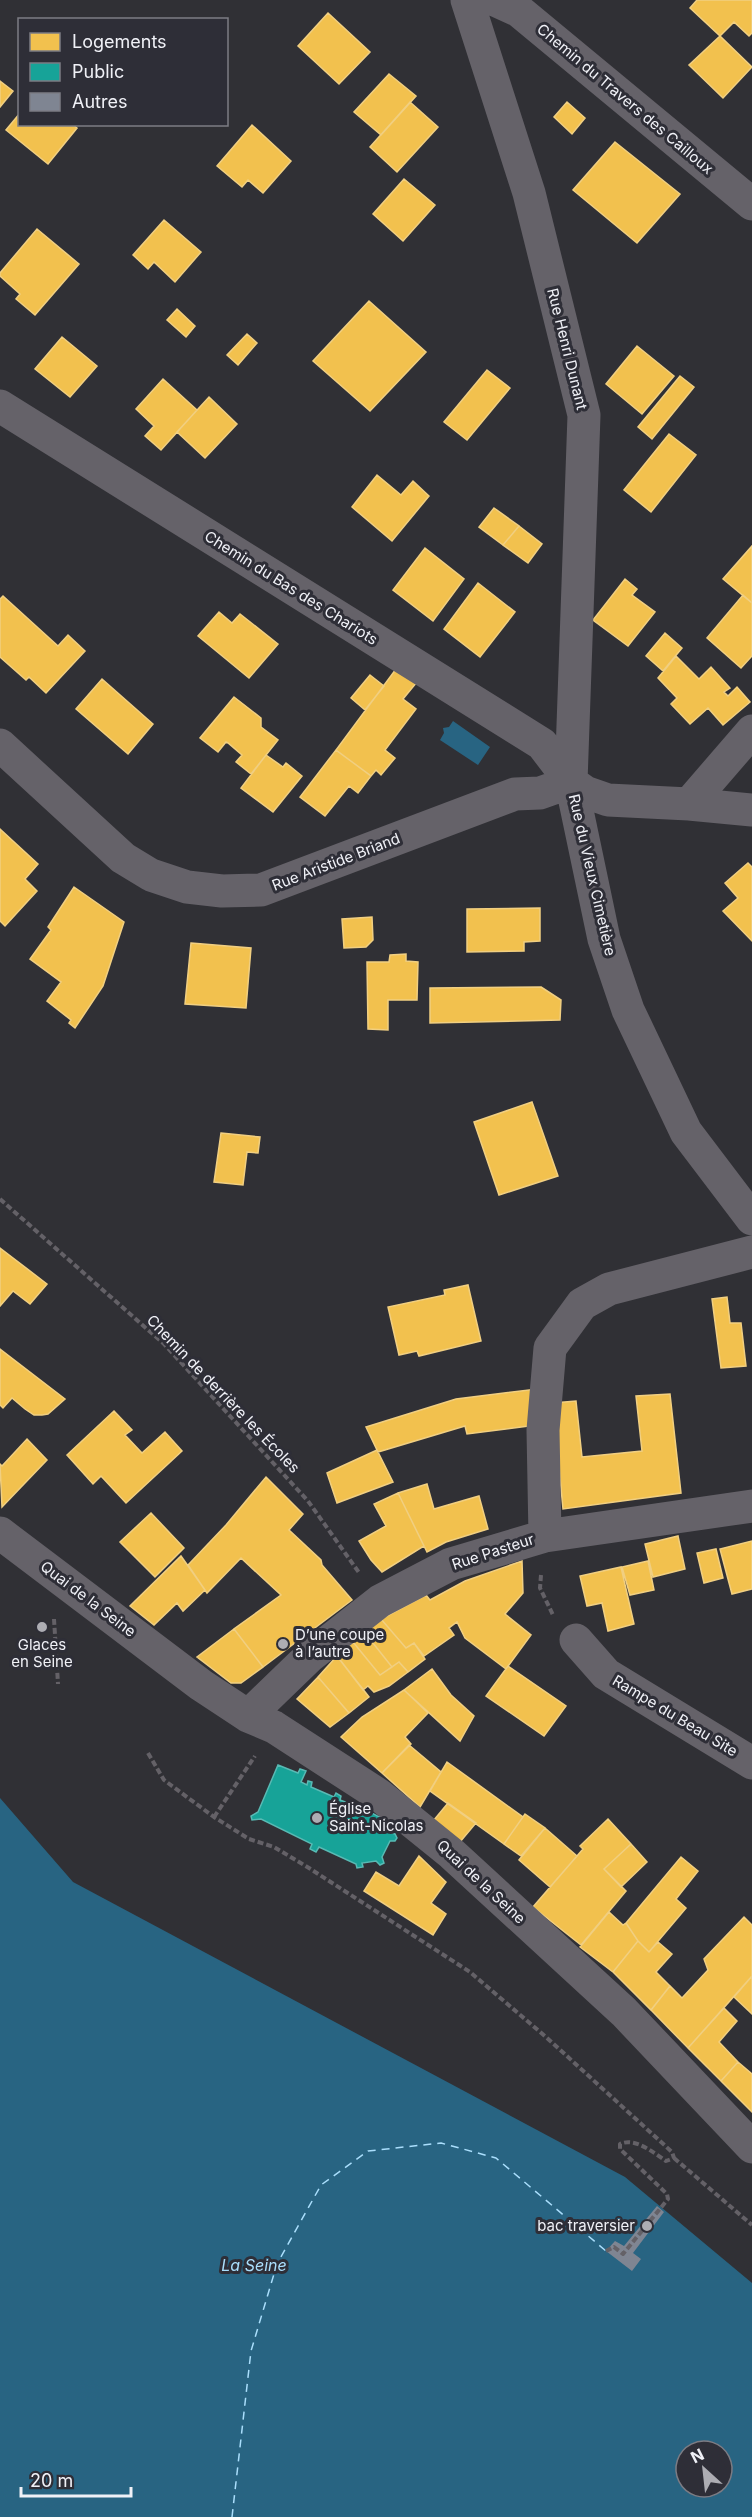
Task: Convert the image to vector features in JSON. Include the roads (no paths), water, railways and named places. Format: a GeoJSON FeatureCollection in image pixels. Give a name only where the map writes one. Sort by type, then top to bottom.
{"type":"FeatureCollection","features":[{"type":"Feature","properties":{"kind":"street","name":"Rue Henri Dunant"},"geometry":{"type":"LineString","coordinates":[[467,0],[529,193],[584,415],[571,782]]}},
{"type":"Feature","properties":{"kind":"street","name":"Chemin du Travers des Cailloux"},"geometry":{"type":"LineString","coordinates":[[495,0],[519,11],[752,204]]}},
{"type":"Feature","properties":{"kind":"street","name":"Chemin du Bas des Chariots"},"geometry":{"type":"LineString","coordinates":[[0,406],[542,744],[571,782]]}},
{"type":"Feature","properties":{"kind":"street"},"geometry":{"type":"LineString","coordinates":[[689,804],[752,730]]}},
{"type":"Feature","properties":{"kind":"street","name":"Rue Aristide Briand"},"geometry":{"type":"LineString","coordinates":[[0,745],[123,858],[151,875],[187,887],[222,891],[261,890],[515,794],[540,793],[571,782]]}},
{"type":"Feature","properties":{"kind":"street"},"geometry":{"type":"LineString","coordinates":[[571,782],[585,792],[608,800],[752,810]]}},
{"type":"Feature","properties":{"kind":"street","name":"Rue du Vieux Cimetière"},"geometry":{"type":"LineString","coordinates":[[571,782],[604,939],[628,1010],[686,1132],[752,1219]]}},
{"type":"Feature","properties":{"kind":"street"},"geometry":{"type":"LineString","coordinates":[[545,1536],[543,1430],[550,1348],[582,1304],[609,1289],[752,1252]]}},
{"type":"Feature","properties":{"kind":"street","name":"Rue Pasteur"},"geometry":{"type":"LineString","coordinates":[[261,1721],[310,1656],[380,1601],[451,1564],[545,1536],[752,1506]]}},
{"type":"Feature","properties":{"kind":"street","name":"Quai de la Seine"},"geometry":{"type":"LineString","coordinates":[[0,1533],[201,1685],[379,1795],[452,1854],[624,2012],[752,2147]]}},
{"type":"Feature","properties":{"kind":"street","name":"Rampe du Beau Site"},"geometry":{"type":"LineString","coordinates":[[576,1640],[606,1674],[752,1763]]}},
{"type":"Feature","properties":{"kind":"water"},"geometry":{"type":"Polygon","coordinates":[[[453,721],[490,747],[478,765],[440,740],[444,733],[443,728],[449,727],[453,721]]]}},
{"type":"Feature","properties":{"kind":"water","name":"La Seine"},"geometry":{"type":"Polygon","coordinates":[[[0,1798],[73,1882],[625,2177],[752,2283],[752,2517],[0,2517],[0,1798]]]}},
{"type":"Feature","properties":{"kind":"place","name":"Glaces en Seine"},"geometry":{"type":"Point","coordinates":[42,1627]}},
{"type":"Feature","properties":{"kind":"place","name":"D’une coupe à l’autre"},"geometry":{"type":"Point","coordinates":[283,1644]}},
{"type":"Feature","properties":{"kind":"place","name":"Église Saint-Nicolas"},"geometry":{"type":"Point","coordinates":[317,1818]}},
{"type":"Feature","properties":{"kind":"place","name":"bac traversier"},"geometry":{"type":"Point","coordinates":[647,2226]}}]}
